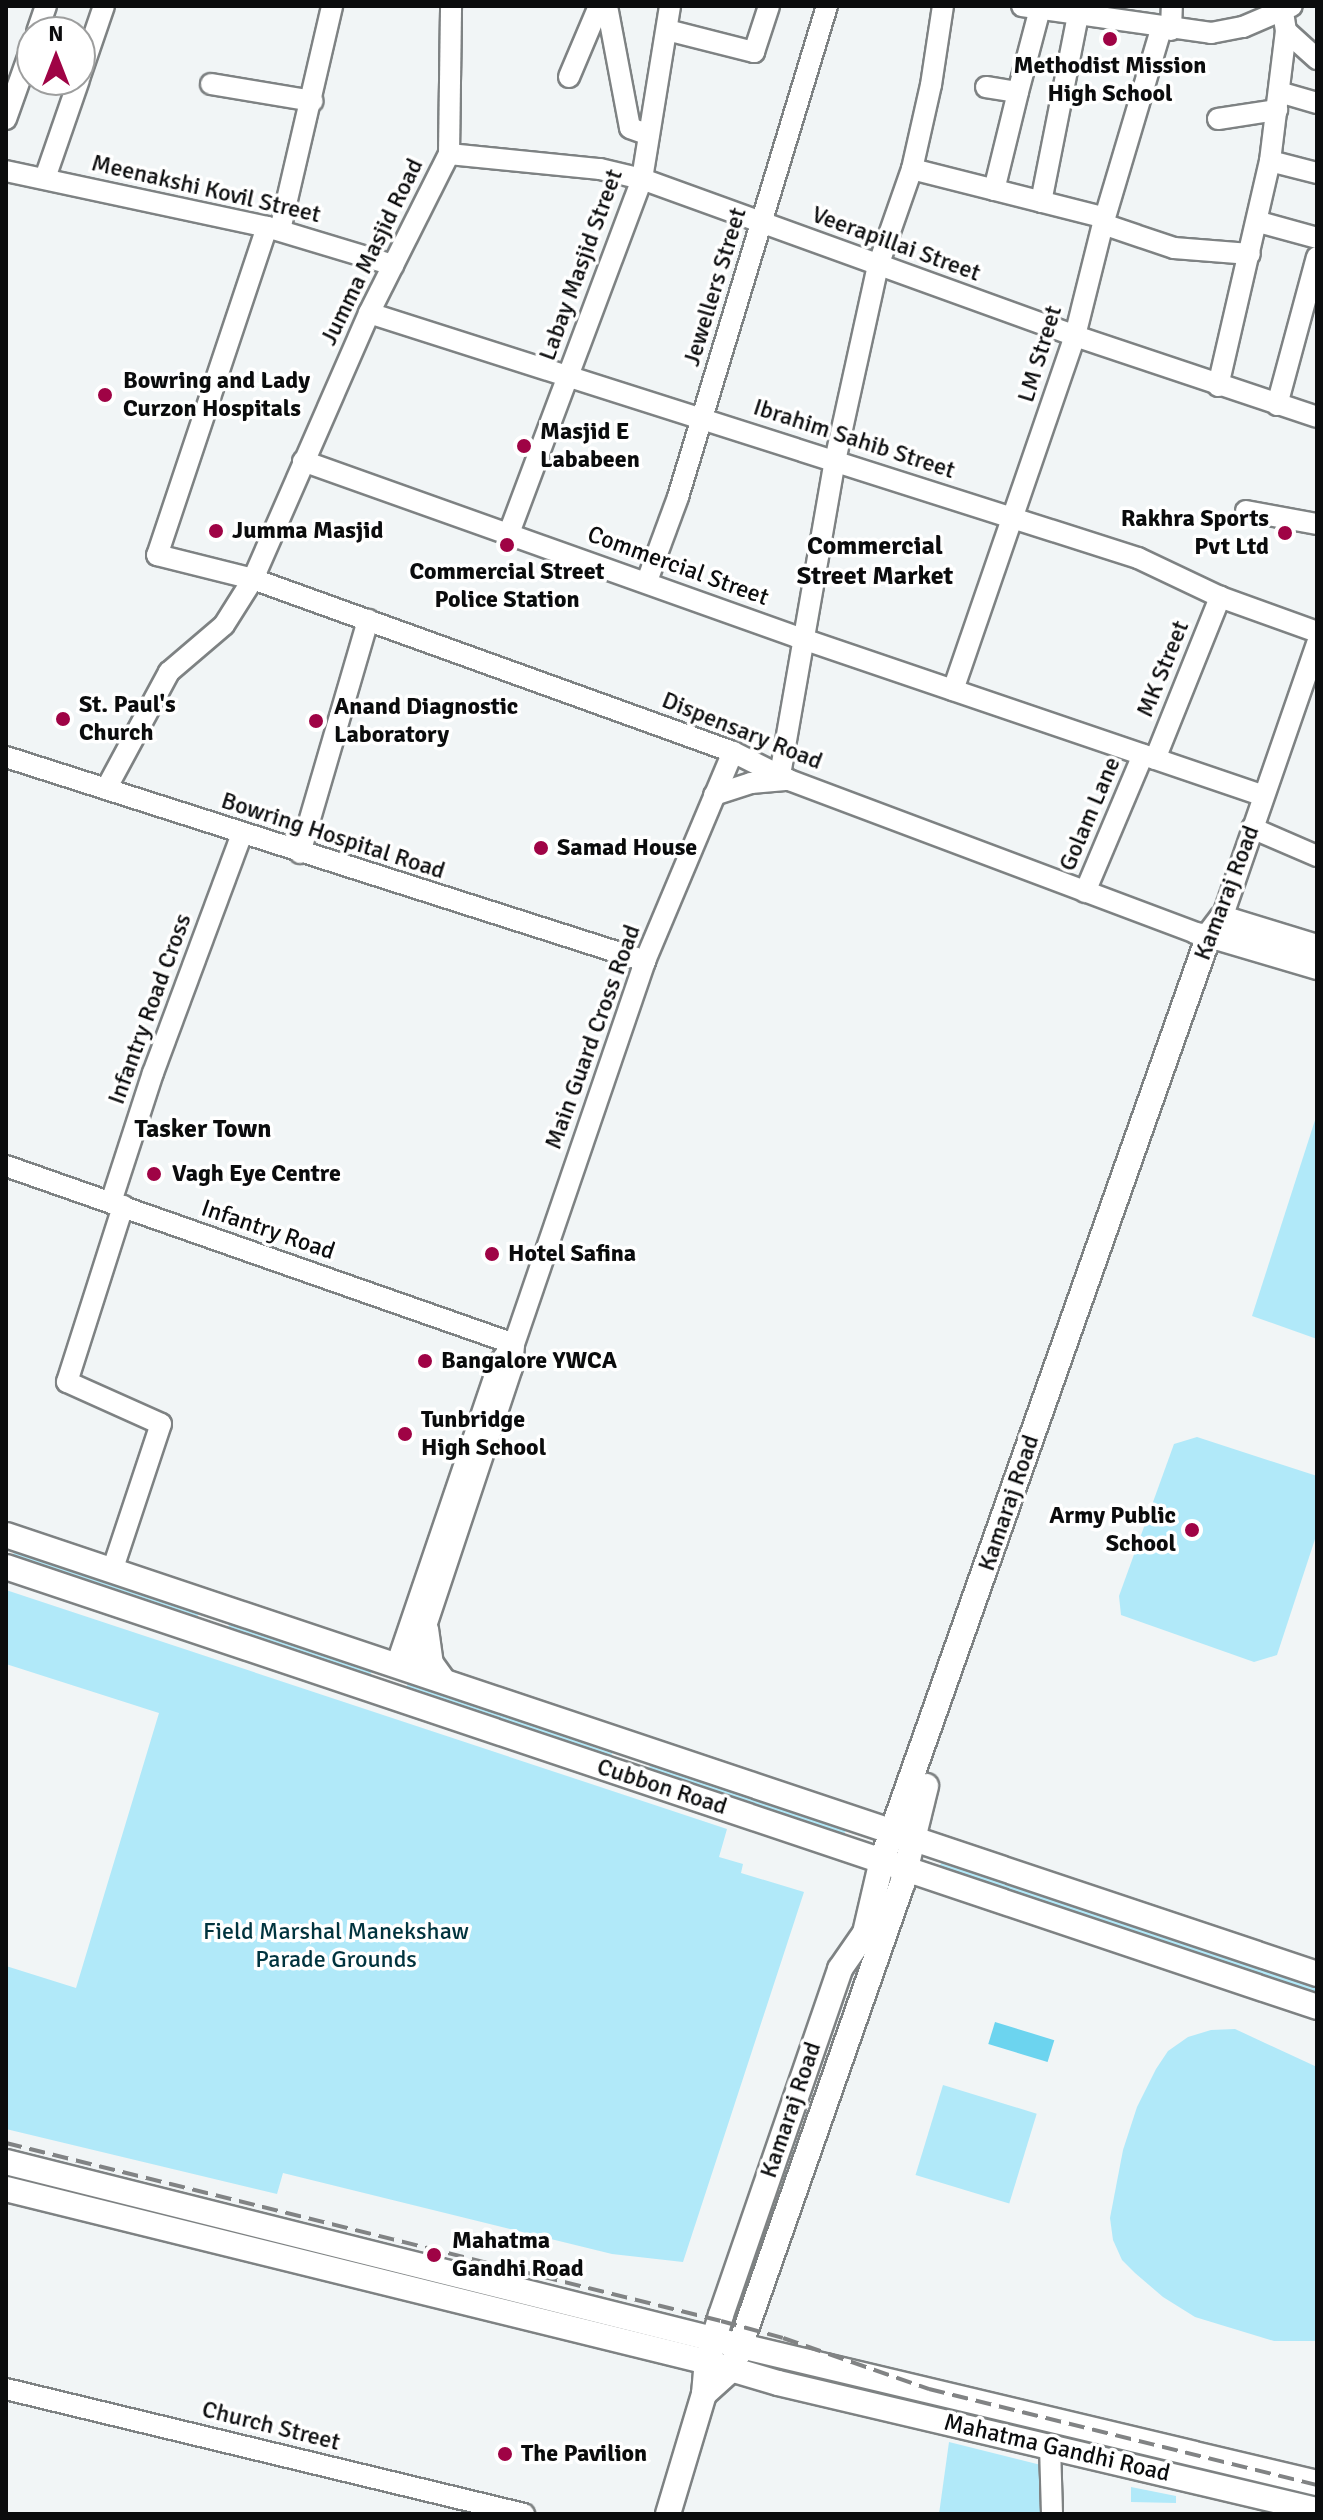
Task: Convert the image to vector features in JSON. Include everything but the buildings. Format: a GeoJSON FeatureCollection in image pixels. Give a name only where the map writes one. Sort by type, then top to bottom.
{"type":"FeatureCollection","features":[{"type":"Feature","properties":{"kind":"main road"},"geometry":{"type":"LineString","coordinates":[[1217,930],[1317,947]]}},
{"type":"Feature","properties":{"kind":"main road"},"geometry":{"type":"LineString","coordinates":[[1217,930],[1317,967]]}},
{"type":"Feature","properties":{"kind":"main road","name":"Kamaraj Road"},"geometry":{"type":"LineString","coordinates":[[668,2514],[704,2394],[707,2362],[714,2338],[780,2142],[840,1969],[865,1933],[882,1860],[917,1809],[980,1609],[1217,930]]}},
{"type":"Feature","properties":{"kind":"main road","name":"Cubbon Road"},"geometry":{"type":"LineString","coordinates":[[6,1535],[223,1605],[636,1748],[1317,1974]]}},
{"type":"Feature","properties":{"kind":"main road","name":"Cubbon Road"},"geometry":{"type":"LineString","coordinates":[[6,1567],[1317,2007]]}},
{"type":"Feature","properties":{"kind":"main road"},"geometry":{"type":"LineString","coordinates":[[213,1635],[223,1605]]}},
{"type":"Feature","properties":{"kind":"main road"},"geometry":{"type":"LineString","coordinates":[[625,1775],[636,1748]]}},
{"type":"Feature","properties":{"kind":"main road","name":"Kamaraj Road"},"geometry":{"type":"LineString","coordinates":[[732,2369],[906,1868],[902,1834]]}},
{"type":"Feature","properties":{"kind":"main road"},"geometry":{"type":"LineString","coordinates":[[780,2142],[808,2152]]}},
{"type":"Feature","properties":{"kind":"main road","name":"Mahatma Gandhi Road"},"geometry":{"type":"LineString","coordinates":[[6,2162],[741,2346],[1317,2483]]}},
{"type":"Feature","properties":{"kind":"main road","name":"Mahatma Gandhi Road"},"geometry":{"type":"LineString","coordinates":[[6,2189],[707,2362],[1049,2454],[1317,2510]]}},
{"type":"Feature","properties":{"kind":"main road"},"geometry":{"type":"LineString","coordinates":[[704,2394],[732,2369]]}},
{"type":"Feature","properties":{"kind":"street"},"geometry":{"type":"LineString","coordinates":[[96,29],[104,6]]}},
{"type":"Feature","properties":{"kind":"street"},"geometry":{"type":"LineString","coordinates":[[273,229],[313,101],[332,6]]}},
{"type":"Feature","properties":{"kind":"street","name":"Jumma Masjid Road"},"geometry":{"type":"LineString","coordinates":[[106,789],[169,672],[224,625],[253,579],[369,313],[449,154],[451,6]]}},
{"type":"Feature","properties":{"kind":"street"},"geometry":{"type":"LineString","coordinates":[[569,77],[599,6]]}},
{"type":"Feature","properties":{"kind":"street"},"geometry":{"type":"LineString","coordinates":[[607,6],[630,128],[649,135]]}},
{"type":"Feature","properties":{"kind":"street","name":"Labay Masjid Street"},"geometry":{"type":"LineString","coordinates":[[509,533],[642,179],[670,6]]}},
{"type":"Feature","properties":{"kind":"street"},"geometry":{"type":"LineString","coordinates":[[667,30],[754,52],[769,6]]}},
{"type":"Feature","properties":{"kind":"street","name":"Jewellers Street"},"geometry":{"type":"LineString","coordinates":[[647,581],[702,418],[827,6]]}},
{"type":"Feature","properties":{"kind":"street"},"geometry":{"type":"LineString","coordinates":[[714,795],[751,783],[784,777],[835,461],[878,266],[912,169],[931,85],[943,6]]}},
{"type":"Feature","properties":{"kind":"street","name":"LM Street"},"geometry":{"type":"LineString","coordinates":[[953,690],[1015,518],[1075,336],[1104,221],[1172,6]]}},
{"type":"Feature","properties":{"kind":"street"},"geometry":{"type":"LineString","coordinates":[[994,190],[1018,92],[1031,8],[1211,33],[1286,14]]}},
{"type":"Feature","properties":{"kind":"street"},"geometry":{"type":"LineString","coordinates":[[1286,14],[1317,59]]}},
{"type":"Feature","properties":{"kind":"street"},"geometry":{"type":"LineString","coordinates":[[1218,386],[1259,222],[1278,101],[1286,14]]}},
{"type":"Feature","properties":{"kind":"street"},"geometry":{"type":"LineString","coordinates":[[1041,202],[1078,15]]}},
{"type":"Feature","properties":{"kind":"street"},"geometry":{"type":"LineString","coordinates":[[211,84],[313,101]]}},
{"type":"Feature","properties":{"kind":"street"},"geometry":{"type":"LineString","coordinates":[[986,87],[1018,92]]}},
{"type":"Feature","properties":{"kind":"street"},"geometry":{"type":"LineString","coordinates":[[6,119],[16,91]]}},
{"type":"Feature","properties":{"kind":"street"},"geometry":{"type":"LineString","coordinates":[[45,178],[73,96]]}},
{"type":"Feature","properties":{"kind":"street"},"geometry":{"type":"LineString","coordinates":[[1218,119],[1278,101],[1317,103]]}},
{"type":"Feature","properties":{"kind":"street","name":"Veerapillai Street"},"geometry":{"type":"LineString","coordinates":[[449,154],[600,169],[642,179],[1075,336],[1317,417]]}},
{"type":"Feature","properties":{"kind":"street"},"geometry":{"type":"LineString","coordinates":[[1270,161],[1317,173]]}},
{"type":"Feature","properties":{"kind":"street"},"geometry":{"type":"LineString","coordinates":[[912,169],[1041,202],[1104,221],[1174,248],[1250,254]]}},
{"type":"Feature","properties":{"kind":"street","name":"Meenakshi Kovil Street"},"geometry":{"type":"LineString","coordinates":[[6,171],[273,229],[393,265]]}},
{"type":"Feature","properties":{"kind":"street"},"geometry":{"type":"LineString","coordinates":[[1259,222],[1317,238]]}},
{"type":"Feature","properties":{"kind":"street","name":"Dispensary Road"},"geometry":{"type":"LineString","coordinates":[[273,229],[157,555],[253,579],[733,752],[784,777],[1085,892],[1217,930]]}},
{"type":"Feature","properties":{"kind":"street"},"geometry":{"type":"LineString","coordinates":[[1277,405],[1317,257]]}},
{"type":"Feature","properties":{"kind":"street","name":"Ibrahim Sahib Street"},"geometry":{"type":"LineString","coordinates":[[369,313],[1138,558],[1220,597],[1317,632]]}},
{"type":"Feature","properties":{"kind":"street","name":"Commercial Street"},"geometry":{"type":"LineString","coordinates":[[303,461],[647,581],[805,640],[1263,796]]}},
{"type":"Feature","properties":{"kind":"street"},"geometry":{"type":"LineString","coordinates":[[1246,511],[1317,524]]}},
{"type":"Feature","properties":{"kind":"street","name":"MK Street"},"geometry":{"type":"LineString","coordinates":[[1149,757],[1220,597]]}},
{"type":"Feature","properties":{"kind":"street"},"geometry":{"type":"LineString","coordinates":[[300,853],[368,620]]}},
{"type":"Feature","properties":{"kind":"street","name":"Kamaraj Road"},"geometry":{"type":"LineString","coordinates":[[1217,930],[1317,643]]}},
{"type":"Feature","properties":{"kind":"street","name":"Main Guard Cross Road"},"geometry":{"type":"LineString","coordinates":[[404,1668],[428,1625],[512,1368],[514,1344],[645,961],[733,752]]}},
{"type":"Feature","properties":{"kind":"street","name":"Bowring Hospital Road"},"geometry":{"type":"LineString","coordinates":[[6,757],[645,961]]}},
{"type":"Feature","properties":{"kind":"street","name":"Golam Lane"},"geometry":{"type":"LineString","coordinates":[[1085,892],[1149,757]]}},
{"type":"Feature","properties":{"kind":"street"},"geometry":{"type":"LineString","coordinates":[[1252,828],[1317,856]]}},
{"type":"Feature","properties":{"kind":"street","name":"Infantry Road Cross"},"geometry":{"type":"LineString","coordinates":[[112,1571],[161,1424],[67,1382],[153,1073],[242,834]]}},
{"type":"Feature","properties":{"kind":"street","name":"Infantry Road"},"geometry":{"type":"LineString","coordinates":[[6,1166],[514,1344]]}},
{"type":"Feature","properties":{"kind":"street","name":"Main Guard Cross Road"},"geometry":{"type":"LineString","coordinates":[[404,1668],[499,1363],[514,1344]]}},
{"type":"Feature","properties":{"kind":"street"},"geometry":{"type":"LineString","coordinates":[[428,1625],[433,1663],[448,1684]]}},
{"type":"Feature","properties":{"kind":"street","name":"Church Street"},"geometry":{"type":"LineString","coordinates":[[6,2389],[524,2514]]}},
{"type":"Feature","properties":{"kind":"street"},"geometry":{"type":"LineString","coordinates":[[1049,2454],[1052,2514]]}},
{"type":"Feature","properties":{"kind":"green space"},"geometry":{"type":"Polygon","coordinates":[[[1317,1114],[1317,1339],[1252,1316],[1317,1114]]]}},
{"type":"Feature","properties":{"kind":"green space"},"geometry":{"type":"Polygon","coordinates":[[[1197,1437],[1317,1476],[1317,1533],[1277,1655],[1254,1662],[1121,1615],[1119,1596],[1174,1444],[1197,1437]]]}},
{"type":"Feature","properties":{"kind":"green space"},"geometry":{"type":"Polygon","coordinates":[[[14,1552],[199,1612],[197,1618],[12,1557],[14,1552]]]}},
{"type":"Feature","properties":{"kind":"green space","name":"Field Marshal Manekshaw Parade Grounds"},"geometry":{"type":"Polygon","coordinates":[[[6,1590],[727,1829],[719,1857],[743,1864],[741,1873],[804,1892],[683,2262],[612,2254],[283,2173],[277,2194],[6,2129],[6,1966],[76,1988],[159,1713],[6,1664],[6,1590]]]}},
{"type":"Feature","properties":{"kind":"green space"},"geometry":{"type":"Polygon","coordinates":[[[230,1622],[372,1671],[370,1676],[228,1627],[230,1622]]]}},
{"type":"Feature","properties":{"kind":"green space"},"geometry":{"type":"Polygon","coordinates":[[[408,1683],[612,1753],[611,1758],[406,1688],[408,1683]]]}},
{"type":"Feature","properties":{"kind":"green space"},"geometry":{"type":"Polygon","coordinates":[[[651,1763],[846,1830],[844,1836],[649,1769],[651,1763]]]}},
{"type":"Feature","properties":{"kind":"green space"},"geometry":{"type":"Polygon","coordinates":[[[941,1863],[1317,1988],[1317,1995],[939,1868],[941,1863]]]}},
{"type":"Feature","properties":{"kind":"green space"},"geometry":{"type":"Polygon","coordinates":[[[1235,2029],[1317,2067],[1317,2341],[1274,2341],[1195,2317],[1163,2297],[1135,2273],[1122,2260],[1113,2240],[1110,2218],[1123,2150],[1137,2107],[1156,2069],[1168,2051],[1188,2037],[1211,2030],[1235,2029]]]}},
{"type":"Feature","properties":{"kind":"green space"},"geometry":{"type":"Polygon","coordinates":[[[943,2085],[1037,2114],[1009,2204],[916,2175],[943,2085]]]}},
{"type":"Feature","properties":{"kind":"green space"},"geometry":{"type":"Polygon","coordinates":[[[949,2442],[1041,2465],[1042,2514],[939,2514],[949,2442]]]}},
{"type":"Feature","properties":{"kind":"green space"},"geometry":{"type":"Polygon","coordinates":[[[1131,2487],[1176,2496],[1176,2503],[1131,2502],[1131,2487]]]}},
{"type":"Feature","properties":{"kind":"shaded area"},"geometry":{"type":"Polygon","coordinates":[[[995,2022],[1054,2040],[1048,2062],[988,2044],[995,2022]]]}},
{"type":"Feature","properties":{"kind":"railway"},"geometry":{"type":"LineString","coordinates":[[6,2143],[721,2321],[783,2338],[929,2389],[1317,2485]]}},
{"type":"Feature","properties":{"kind":"place","name":"Methodist Mission High School"},"geometry":{"type":"Point","coordinates":[1110,39]}},
{"type":"Feature","properties":{"kind":"place","name":"Bowring and Lady Curzon Hospitals"},"geometry":{"type":"Point","coordinates":[105,395]}},
{"type":"Feature","properties":{"kind":"place","name":"Masjid E Lababeen"},"geometry":{"type":"Point","coordinates":[524,446]}},
{"type":"Feature","properties":{"kind":"place","name":"Jumma Masjid"},"geometry":{"type":"Point","coordinates":[216,531]}},
{"type":"Feature","properties":{"kind":"place","name":"Rakhra Sports Pvt Ltd"},"geometry":{"type":"Point","coordinates":[1285,533]}},
{"type":"Feature","properties":{"kind":"place","name":"Commercial Street Police Station"},"geometry":{"type":"Point","coordinates":[507,545]}},
{"type":"Feature","properties":{"kind":"place","name":"St. Paul's Church"},"geometry":{"type":"Point","coordinates":[63,719]}},
{"type":"Feature","properties":{"kind":"place","name":"Anand Diagnostic Laboratory"},"geometry":{"type":"Point","coordinates":[316,721]}},
{"type":"Feature","properties":{"kind":"place","name":"Samad House"},"geometry":{"type":"Point","coordinates":[541,848]}},
{"type":"Feature","properties":{"kind":"place","name":"Vagh Eye Centre"},"geometry":{"type":"Point","coordinates":[154,1174]}},
{"type":"Feature","properties":{"kind":"place","name":"Hotel Safina"},"geometry":{"type":"Point","coordinates":[492,1254]}},
{"type":"Feature","properties":{"kind":"place","name":"Bangalore YWCA"},"geometry":{"type":"Point","coordinates":[425,1361]}},
{"type":"Feature","properties":{"kind":"place","name":"Tunbridge High School"},"geometry":{"type":"Point","coordinates":[405,1434]}},
{"type":"Feature","properties":{"kind":"place","name":"Army Public School"},"geometry":{"type":"Point","coordinates":[1192,1530]}},
{"type":"Feature","properties":{"kind":"place","name":"Mahatma Gandhi Road"},"geometry":{"type":"Point","coordinates":[434,2255]}},
{"type":"Feature","properties":{"kind":"place","name":"The Pavilion"},"geometry":{"type":"Point","coordinates":[505,2454]}},
{"type":"Feature","properties":{"kind":"district","name":"Commercial Street Market"},"geometry":{"type":"Point","coordinates":[875,562]}},
{"type":"Feature","properties":{"kind":"district","name":"Tasker Town"},"geometry":{"type":"Point","coordinates":[203,1130]}}]}
